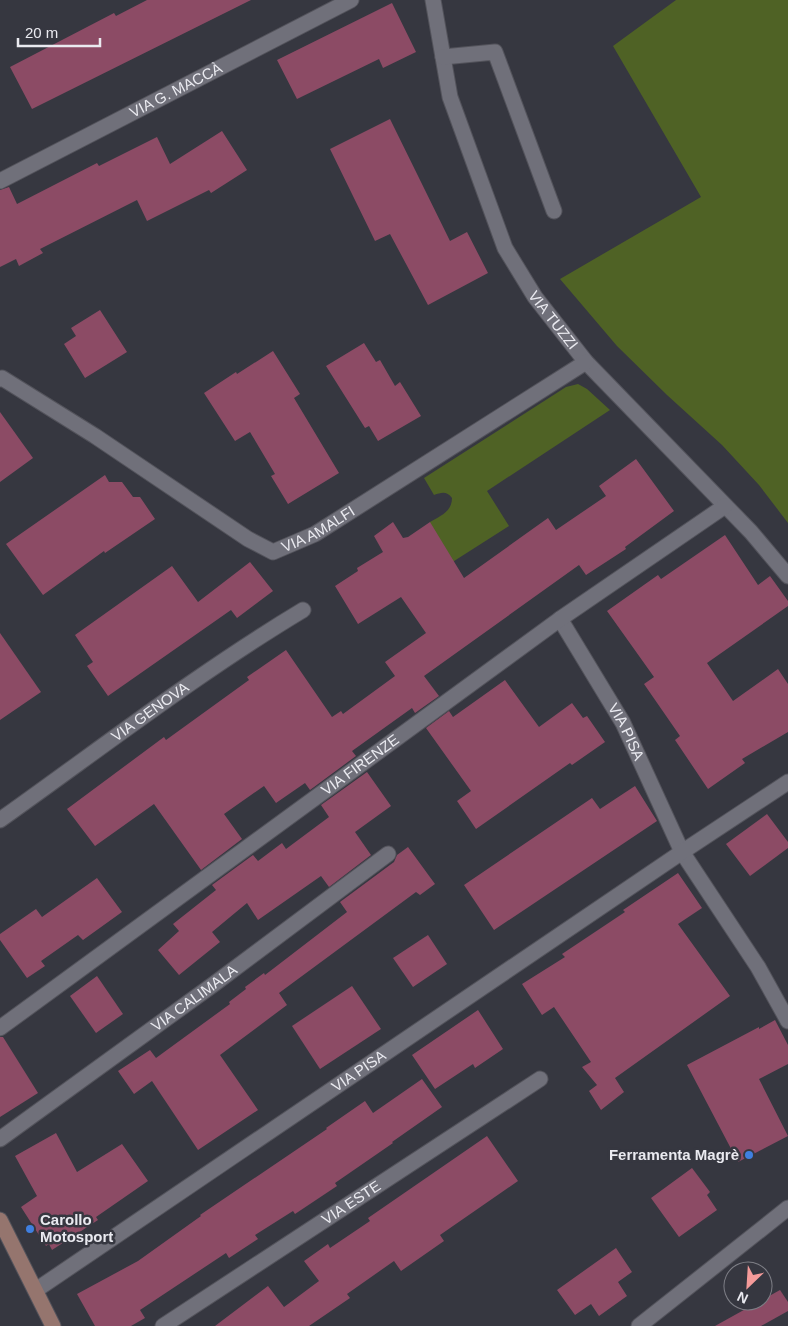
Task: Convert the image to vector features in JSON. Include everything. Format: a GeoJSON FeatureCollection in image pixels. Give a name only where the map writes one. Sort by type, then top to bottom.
{"type":"FeatureCollection","features":[{"type":"Feature","properties":{"kind":"street","name":"VIA G. MACCÀ"},"geometry":{"type":"LineString","coordinates":[[0,182],[351,0]]}},
{"type":"Feature","properties":{"kind":"street","name":"VIA TUZZI"},"geometry":{"type":"LineString","coordinates":[[433,0],[450,97],[505,248],[535,298],[586,362],[751,532],[788,576]]}},
{"type":"Feature","properties":{"kind":"street"},"geometry":{"type":"LineString","coordinates":[[443,56],[495,52],[554,211]]}},
{"type":"Feature","properties":{"kind":"street","name":"VIA AMALFI"},"geometry":{"type":"LineString","coordinates":[[1,377],[95,436],[248,539],[273,552],[316,534],[586,362]]}},
{"type":"Feature","properties":{"kind":"street","name":"VIA FIRENZE"},"geometry":{"type":"LineString","coordinates":[[0,1028],[560,619],[725,506]]}},
{"type":"Feature","properties":{"kind":"street","name":"VIA GENOVA"},"geometry":{"type":"LineString","coordinates":[[0,820],[250,643],[303,610]]}},
{"type":"Feature","properties":{"kind":"street","name":"VIA PISA"},"geometry":{"type":"LineString","coordinates":[[560,619],[623,723],[682,852],[758,967],[788,1021]]}},
{"type":"Feature","properties":{"kind":"street","name":"VIA PISA"},"geometry":{"type":"LineString","coordinates":[[36,1290],[788,782]]}},
{"type":"Feature","properties":{"kind":"street","name":"VIA CALIMALA"},"geometry":{"type":"LineString","coordinates":[[0,1139],[388,854]]}},
{"type":"Feature","properties":{"kind":"street","name":"VIA ESTE"},"geometry":{"type":"LineString","coordinates":[[163,1326],[540,1079]]}},
{"type":"Feature","properties":{"kind":"street"},"geometry":{"type":"LineString","coordinates":[[639,1326],[786,1214]]}},
{"type":"Feature","properties":{"kind":"street"},"geometry":{"type":"LineString","coordinates":[[0,1220],[53,1326]]}},
{"type":"Feature","properties":{"kind":"green space"},"geometry":{"type":"Polygon","coordinates":[[[676,0],[788,0],[788,523],[759,485],[722,445],[617,346],[560,279],[701,197],[613,46],[676,0]]]}},
{"type":"Feature","properties":{"kind":"green space"},"geometry":{"type":"Polygon","coordinates":[[[578,384],[587,389],[610,410],[487,491],[509,526],[429,577],[430,522],[448,510],[452,498],[444,493],[434,495],[424,478],[566,387],[578,384]]]}},
{"type":"Feature","properties":{"kind":"building"},"geometry":{"type":"Polygon","coordinates":[[[147,0],[251,0],[32,109],[10,67],[114,13],[116,16],[147,0]]]}},
{"type":"Feature","properties":{"kind":"building"},"geometry":{"type":"Polygon","coordinates":[[[392,3],[416,52],[383,68],[379,59],[297,99],[277,60],[392,3]]]}},
{"type":"Feature","properties":{"kind":"building"},"geometry":{"type":"Polygon","coordinates":[[[390,119],[450,241],[467,232],[488,273],[428,305],[390,234],[375,241],[330,149],[390,119]]]}},
{"type":"Feature","properties":{"kind":"building"},"geometry":{"type":"Polygon","coordinates":[[[222,131],[247,170],[211,193],[209,190],[147,221],[137,200],[40,249],[43,253],[19,266],[16,259],[0,267],[0,190],[9,187],[17,204],[97,163],[99,166],[157,137],[170,164],[222,131]]]}},
{"type":"Feature","properties":{"kind":"building"},"geometry":{"type":"Polygon","coordinates":[[[100,310],[127,352],[85,378],[64,344],[76,336],[71,328],[100,310]]]}},
{"type":"Feature","properties":{"kind":"building"},"geometry":{"type":"Polygon","coordinates":[[[364,343],[376,362],[380,360],[395,386],[400,382],[421,416],[378,441],[369,426],[365,428],[326,366],[364,343]]]}},
{"type":"Feature","properties":{"kind":"building"},"geometry":{"type":"Polygon","coordinates":[[[273,351],[300,394],[294,398],[339,473],[288,504],[271,476],[275,474],[250,432],[235,441],[204,393],[273,351]]]}},
{"type":"Feature","properties":{"kind":"building"},"geometry":{"type":"Polygon","coordinates":[[[0,412],[33,458],[0,482],[0,412]]]}},
{"type":"Feature","properties":{"kind":"building"},"geometry":{"type":"Polygon","coordinates":[[[636,459],[674,511],[625,547],[626,549],[586,575],[579,565],[424,676],[439,696],[415,713],[412,708],[352,751],[356,756],[310,790],[305,783],[276,803],[264,786],[224,814],[242,839],[201,870],[154,804],[95,846],[67,809],[164,737],[166,740],[249,680],[247,677],[286,650],[332,717],[341,711],[343,714],[395,676],[385,662],[426,633],[401,597],[358,624],[335,586],[358,571],[357,568],[383,552],[374,536],[393,522],[403,538],[408,537],[430,522],[464,578],[548,518],[556,530],[606,496],[599,486],[636,459]]]}},
{"type":"Feature","properties":{"kind":"building"},"geometry":{"type":"Polygon","coordinates":[[[105,475],[109,482],[122,482],[133,497],[140,497],[155,519],[105,553],[104,551],[43,595],[6,544],[105,475]]]}},
{"type":"Feature","properties":{"kind":"building"},"geometry":{"type":"Polygon","coordinates":[[[725,535],[758,585],[770,576],[788,601],[788,606],[707,663],[733,701],[778,669],[788,684],[788,732],[742,759],[745,763],[708,789],[675,740],[680,736],[644,684],[654,677],[607,611],[658,575],[661,579],[725,535]]]}},
{"type":"Feature","properties":{"kind":"building"},"geometry":{"type":"Polygon","coordinates":[[[250,562],[273,591],[237,618],[231,610],[108,696],[87,666],[93,662],[75,635],[172,566],[198,602],[250,562]]]}},
{"type":"Feature","properties":{"kind":"building"},"geometry":{"type":"Polygon","coordinates":[[[0,633],[41,692],[0,720],[0,633]]]}},
{"type":"Feature","properties":{"kind":"building"},"geometry":{"type":"Polygon","coordinates":[[[505,680],[539,727],[572,703],[583,718],[587,716],[605,742],[572,765],[570,763],[476,829],[457,801],[471,791],[426,728],[449,711],[453,717],[505,680]]]}},
{"type":"Feature","properties":{"kind":"building"},"geometry":{"type":"Polygon","coordinates":[[[367,772],[391,806],[355,832],[371,855],[329,887],[321,876],[258,920],[247,903],[212,932],[220,942],[179,975],[158,950],[179,931],[173,924],[216,890],[212,885],[253,855],[258,861],[282,843],[286,849],[329,817],[321,805],[367,772]]]}},
{"type":"Feature","properties":{"kind":"building"},"geometry":{"type":"Polygon","coordinates":[[[635,786],[657,821],[494,930],[464,885],[592,798],[600,809],[635,786]]]}},
{"type":"Feature","properties":{"kind":"building"},"geometry":{"type":"Polygon","coordinates":[[[767,814],[788,842],[788,848],[750,876],[726,844],[767,814]]]}},
{"type":"Feature","properties":{"kind":"building"},"geometry":{"type":"Polygon","coordinates":[[[408,847],[435,884],[420,895],[416,892],[279,993],[287,1005],[220,1055],[258,1110],[198,1150],[152,1081],[134,1094],[118,1071],[150,1050],[156,1058],[230,1004],[229,1002],[246,989],[245,987],[264,973],[265,975],[347,912],[340,902],[394,862],[397,855],[408,847]]]}},
{"type":"Feature","properties":{"kind":"building"},"geometry":{"type":"Polygon","coordinates":[[[678,873],[702,908],[678,924],[730,996],[615,1078],[624,1092],[601,1110],[589,1091],[597,1085],[582,1067],[591,1062],[554,1007],[542,1015],[522,984],[565,957],[562,954],[625,912],[623,910],[678,873]]]}},
{"type":"Feature","properties":{"kind":"building"},"geometry":{"type":"Polygon","coordinates":[[[97,878],[122,912],[83,940],[78,935],[41,961],[45,966],[27,978],[0,940],[0,934],[36,909],[42,917],[97,878]]]}},
{"type":"Feature","properties":{"kind":"building"},"geometry":{"type":"Polygon","coordinates":[[[428,935],[447,964],[413,987],[393,958],[428,935]]]}},
{"type":"Feature","properties":{"kind":"building"},"geometry":{"type":"Polygon","coordinates":[[[97,976],[123,1014],[96,1033],[70,996],[97,976]]]}},
{"type":"Feature","properties":{"kind":"building"},"geometry":{"type":"Polygon","coordinates":[[[352,986],[381,1029],[320,1069],[292,1026],[352,986]]]}},
{"type":"Feature","properties":{"kind":"building"},"geometry":{"type":"Polygon","coordinates":[[[478,1010],[503,1049],[475,1068],[473,1064],[435,1089],[412,1055],[478,1010]]]}},
{"type":"Feature","properties":{"kind":"building"},"geometry":{"type":"Polygon","coordinates":[[[775,1020],[788,1045],[788,1064],[759,1079],[788,1136],[738,1162],[687,1065],[775,1020]]]}},
{"type":"Feature","properties":{"kind":"building"},"geometry":{"type":"Polygon","coordinates":[[[0,1037],[3,1037],[38,1093],[0,1117],[0,1037]]]}},
{"type":"Feature","properties":{"kind":"building"},"geometry":{"type":"Polygon","coordinates":[[[422,1079],[442,1107],[335,1183],[337,1186],[295,1214],[293,1211],[255,1235],[258,1239],[229,1258],[226,1253],[140,1310],[145,1318],[131,1326],[95,1326],[77,1294],[138,1261],[200,1215],[365,1101],[373,1113],[422,1079]]]}},
{"type":"Feature","properties":{"kind":"building"},"geometry":{"type":"Polygon","coordinates":[[[56,1133],[77,1172],[122,1144],[148,1181],[96,1217],[98,1220],[52,1250],[49,1244],[46,1246],[21,1207],[37,1196],[15,1156],[56,1133]]]}},
{"type":"Feature","properties":{"kind":"building"},"geometry":{"type":"Polygon","coordinates":[[[487,1136],[518,1181],[440,1235],[444,1241],[401,1271],[394,1261],[347,1294],[350,1298],[309,1326],[215,1326],[268,1286],[284,1307],[319,1281],[304,1261],[328,1244],[330,1248],[370,1221],[368,1218],[487,1136]]]}},
{"type":"Feature","properties":{"kind":"building"},"geometry":{"type":"Polygon","coordinates":[[[692,1168],[710,1192],[707,1195],[717,1210],[679,1237],[651,1198],[692,1168]]]}},
{"type":"Feature","properties":{"kind":"building"},"geometry":{"type":"Polygon","coordinates":[[[616,1248],[632,1272],[618,1282],[627,1296],[599,1316],[591,1304],[575,1315],[557,1290],[616,1248]]]}},
{"type":"Feature","properties":{"kind":"building"},"geometry":{"type":"Polygon","coordinates":[[[780,1290],[788,1302],[788,1311],[761,1326],[715,1326],[742,1311],[773,1311],[773,1294],[780,1290]]]}},
{"type":"Feature","properties":{"kind":"place","name":"Ferramenta Magrè"},"geometry":{"type":"Point","coordinates":[749,1155]}},
{"type":"Feature","properties":{"kind":"place","name":"Carollo Motosport"},"geometry":{"type":"Point","coordinates":[30,1229]}}]}
